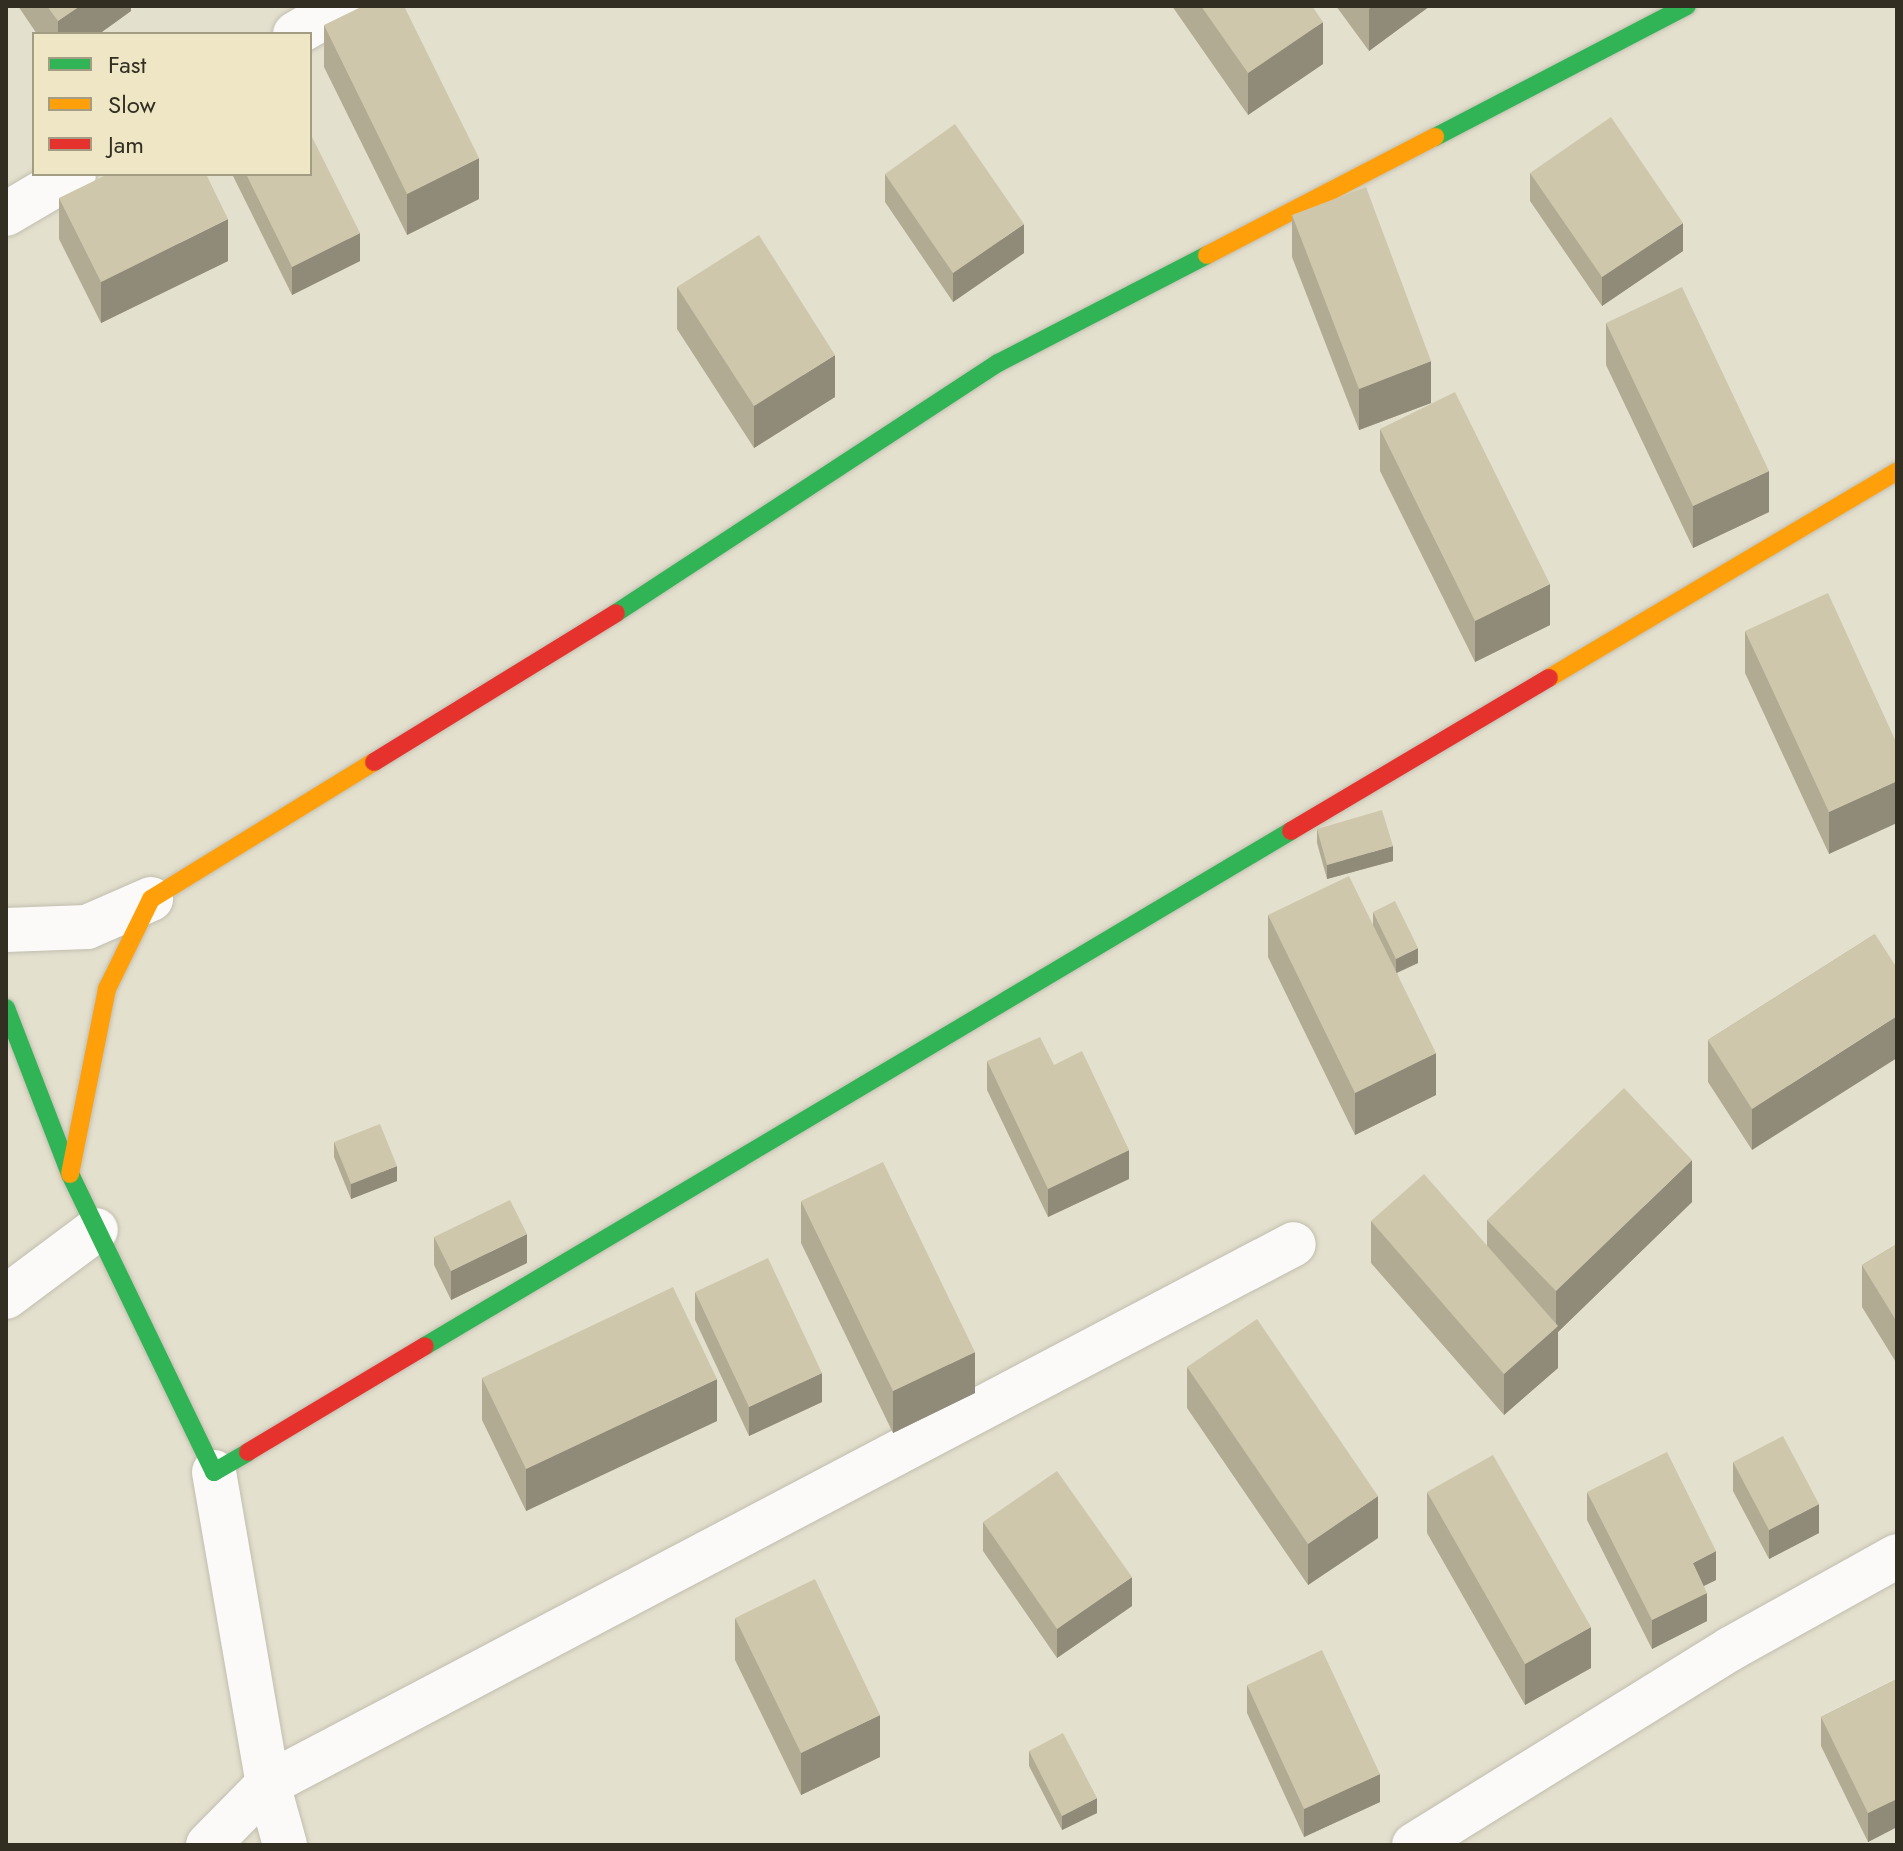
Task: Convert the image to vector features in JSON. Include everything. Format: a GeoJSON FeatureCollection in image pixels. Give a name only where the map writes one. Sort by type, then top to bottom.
{"type":"FeatureCollection","features":[{"type":"Feature","properties":{"kind":"street"},"geometry":{"type":"LineString","coordinates":[[298,32],[343,6]]}},
{"type":"Feature","properties":{"kind":"street"},"geometry":{"type":"LineString","coordinates":[[6,930],[87,927],[151,899],[621,610],[998,363],[1687,6]]}},
{"type":"Feature","properties":{"kind":"street"},"geometry":{"type":"LineString","coordinates":[[6,214],[71,176]]}},
{"type":"Feature","properties":{"kind":"street"},"geometry":{"type":"LineString","coordinates":[[214,1472],[1897,471]]}},
{"type":"Feature","properties":{"kind":"street"},"geometry":{"type":"LineString","coordinates":[[70,1174],[107,989],[151,899]]}},
{"type":"Feature","properties":{"kind":"street"},"geometry":{"type":"LineString","coordinates":[[6,1008],[70,1174],[214,1472],[268,1784],[285,1845]]}},
{"type":"Feature","properties":{"kind":"street"},"geometry":{"type":"LineString","coordinates":[[6,1297],[96,1230]]}},
{"type":"Feature","properties":{"kind":"street"},"geometry":{"type":"LineString","coordinates":[[208,1845],[268,1784],[1294,1244]]}},
{"type":"Feature","properties":{"kind":"street"},"geometry":{"type":"LineString","coordinates":[[1414,1845],[1730,1649],[1897,1556]]}},
{"type":"Feature","properties":{"kind":"building"},"geometry":{"type":"Polygon","coordinates":[[[47,6],[80,6],[58,21],[47,6]]]}},
{"type":"Feature","properties":{"kind":"building"},"geometry":{"type":"Polygon","coordinates":[[[363,6],[404,6],[479,158],[407,194],[324,25],[363,6]]]}},
{"type":"Feature","properties":{"kind":"building"},"geometry":{"type":"Polygon","coordinates":[[[1201,6],[1312,6],[1323,22],[1248,73],[1201,6]]]}},
{"type":"Feature","properties":{"kind":"building"},"geometry":{"type":"Polygon","coordinates":[[[1611,117],[1683,223],[1602,277],[1530,173],[1611,117]]]}},
{"type":"Feature","properties":{"kind":"building"},"geometry":{"type":"Polygon","coordinates":[[[955,124],[1024,224],[953,273],[885,174],[955,124]]]}},
{"type":"Feature","properties":{"kind":"building"},"geometry":{"type":"Polygon","coordinates":[[[312,137],[360,233],[292,267],[247,176],[312,176],[312,137]]]}},
{"type":"Feature","properties":{"kind":"building"},"geometry":{"type":"Polygon","coordinates":[[[104,176],[207,176],[228,219],[101,282],[59,198],[104,176]]]}},
{"type":"Feature","properties":{"kind":"building"},"geometry":{"type":"Polygon","coordinates":[[[1366,187],[1431,361],[1359,389],[1292,215],[1366,187]]]}},
{"type":"Feature","properties":{"kind":"building"},"geometry":{"type":"Polygon","coordinates":[[[759,235],[835,355],[754,406],[677,287],[759,235]]]}},
{"type":"Feature","properties":{"kind":"building"},"geometry":{"type":"Polygon","coordinates":[[[1682,287],[1769,471],[1693,506],[1606,323],[1682,287]]]}},
{"type":"Feature","properties":{"kind":"building"},"geometry":{"type":"Polygon","coordinates":[[[1455,392],[1550,584],[1475,621],[1380,429],[1455,392]]]}},
{"type":"Feature","properties":{"kind":"building"},"geometry":{"type":"Polygon","coordinates":[[[1828,593],[1897,744],[1897,781],[1829,812],[1745,631],[1828,593]]]}},
{"type":"Feature","properties":{"kind":"building"},"geometry":{"type":"Polygon","coordinates":[[[1382,810],[1393,846],[1327,865],[1317,829],[1382,810]]]}},
{"type":"Feature","properties":{"kind":"building"},"geometry":{"type":"Polygon","coordinates":[[[1349,876],[1436,1053],[1355,1093],[1268,915],[1349,876]]]}},
{"type":"Feature","properties":{"kind":"building"},"geometry":{"type":"Polygon","coordinates":[[[1395,901],[1418,948],[1396,959],[1373,912],[1395,901]]]}},
{"type":"Feature","properties":{"kind":"building"},"geometry":{"type":"Polygon","coordinates":[[[1875,934],[1897,968],[1897,1016],[1752,1109],[1708,1040],[1875,934]]]}},
{"type":"Feature","properties":{"kind":"building"},"geometry":{"type":"Polygon","coordinates":[[[1040,1037],[1054,1065],[1082,1051],[1129,1150],[1048,1189],[987,1061],[1040,1037]]]}},
{"type":"Feature","properties":{"kind":"building"},"geometry":{"type":"Polygon","coordinates":[[[1624,1088],[1692,1160],[1556,1291],[1487,1220],[1624,1088]]]}},
{"type":"Feature","properties":{"kind":"building"},"geometry":{"type":"Polygon","coordinates":[[[380,1124],[397,1166],[351,1184],[334,1142],[380,1124]]]}},
{"type":"Feature","properties":{"kind":"building"},"geometry":{"type":"Polygon","coordinates":[[[883,1162],[975,1352],[893,1391],[801,1201],[883,1162]]]}},
{"type":"Feature","properties":{"kind":"building"},"geometry":{"type":"Polygon","coordinates":[[[1424,1174],[1558,1326],[1504,1374],[1371,1221],[1424,1174]]]}},
{"type":"Feature","properties":{"kind":"building"},"geometry":{"type":"Polygon","coordinates":[[[510,1200],[527,1234],[451,1271],[434,1237],[510,1200]]]}},
{"type":"Feature","properties":{"kind":"building"},"geometry":{"type":"Polygon","coordinates":[[[1897,1244],[1897,1322],[1862,1265],[1897,1244]]]}},
{"type":"Feature","properties":{"kind":"building"},"geometry":{"type":"Polygon","coordinates":[[[768,1258],[822,1373],[749,1407],[695,1292],[768,1258]]]}},
{"type":"Feature","properties":{"kind":"building"},"geometry":{"type":"Polygon","coordinates":[[[673,1287],[717,1379],[526,1469],[482,1378],[673,1287]]]}},
{"type":"Feature","properties":{"kind":"building"},"geometry":{"type":"Polygon","coordinates":[[[1257,1319],[1378,1496],[1308,1544],[1187,1367],[1257,1319]]]}},
{"type":"Feature","properties":{"kind":"building"},"geometry":{"type":"Polygon","coordinates":[[[1783,1436],[1819,1504],[1769,1530],[1733,1462],[1783,1436]]]}},
{"type":"Feature","properties":{"kind":"building"},"geometry":{"type":"Polygon","coordinates":[[[1667,1452],[1716,1551],[1693,1563],[1707,1593],[1652,1620],[1587,1492],[1667,1452]]]}},
{"type":"Feature","properties":{"kind":"building"},"geometry":{"type":"Polygon","coordinates":[[[1493,1455],[1591,1627],[1525,1664],[1427,1492],[1493,1455]]]}},
{"type":"Feature","properties":{"kind":"building"},"geometry":{"type":"Polygon","coordinates":[[[1057,1471],[1132,1577],[1057,1629],[983,1522],[1057,1471]]]}},
{"type":"Feature","properties":{"kind":"building"},"geometry":{"type":"Polygon","coordinates":[[[815,1579],[880,1715],[801,1753],[735,1618],[815,1579]]]}},
{"type":"Feature","properties":{"kind":"building"},"geometry":{"type":"Polygon","coordinates":[[[1322,1650],[1380,1774],[1304,1809],[1247,1685],[1322,1650]]]}},
{"type":"Feature","properties":{"kind":"building"},"geometry":{"type":"Polygon","coordinates":[[[1897,1679],[1897,1799],[1868,1813],[1821,1717],[1897,1679]]]}},
{"type":"Feature","properties":{"kind":"building"},"geometry":{"type":"Polygon","coordinates":[[[1063,1733],[1097,1798],[1062,1816],[1029,1751],[1063,1733]]]}},
{"type":"Feature","properties":{"kind":"traffic: fast"},"geometry":{"type":"LineString","coordinates":[[1435,137],[1687,6]]}},
{"type":"Feature","properties":{"kind":"traffic: fast"},"geometry":{"type":"LineString","coordinates":[[616,613],[998,363],[1207,255]]}},
{"type":"Feature","properties":{"kind":"traffic: fast"},"geometry":{"type":"LineString","coordinates":[[425,1346],[1291,831]]}},
{"type":"Feature","properties":{"kind":"traffic: fast"},"geometry":{"type":"LineString","coordinates":[[6,1008],[70,1174],[214,1472],[248,1452]]}},
{"type":"Feature","properties":{"kind":"traffic: slow"},"geometry":{"type":"LineString","coordinates":[[1207,255],[1435,137]]}},
{"type":"Feature","properties":{"kind":"traffic: slow"},"geometry":{"type":"LineString","coordinates":[[1549,678],[1897,471]]}},
{"type":"Feature","properties":{"kind":"traffic: slow"},"geometry":{"type":"LineString","coordinates":[[70,1174],[107,989],[151,899],[374,762]]}},
{"type":"Feature","properties":{"kind":"traffic: jam"},"geometry":{"type":"LineString","coordinates":[[374,762],[616,613]]}},
{"type":"Feature","properties":{"kind":"traffic: jam"},"geometry":{"type":"LineString","coordinates":[[1291,831],[1549,678]]}},
{"type":"Feature","properties":{"kind":"traffic: jam"},"geometry":{"type":"LineString","coordinates":[[248,1452],[425,1346]]}}]}
